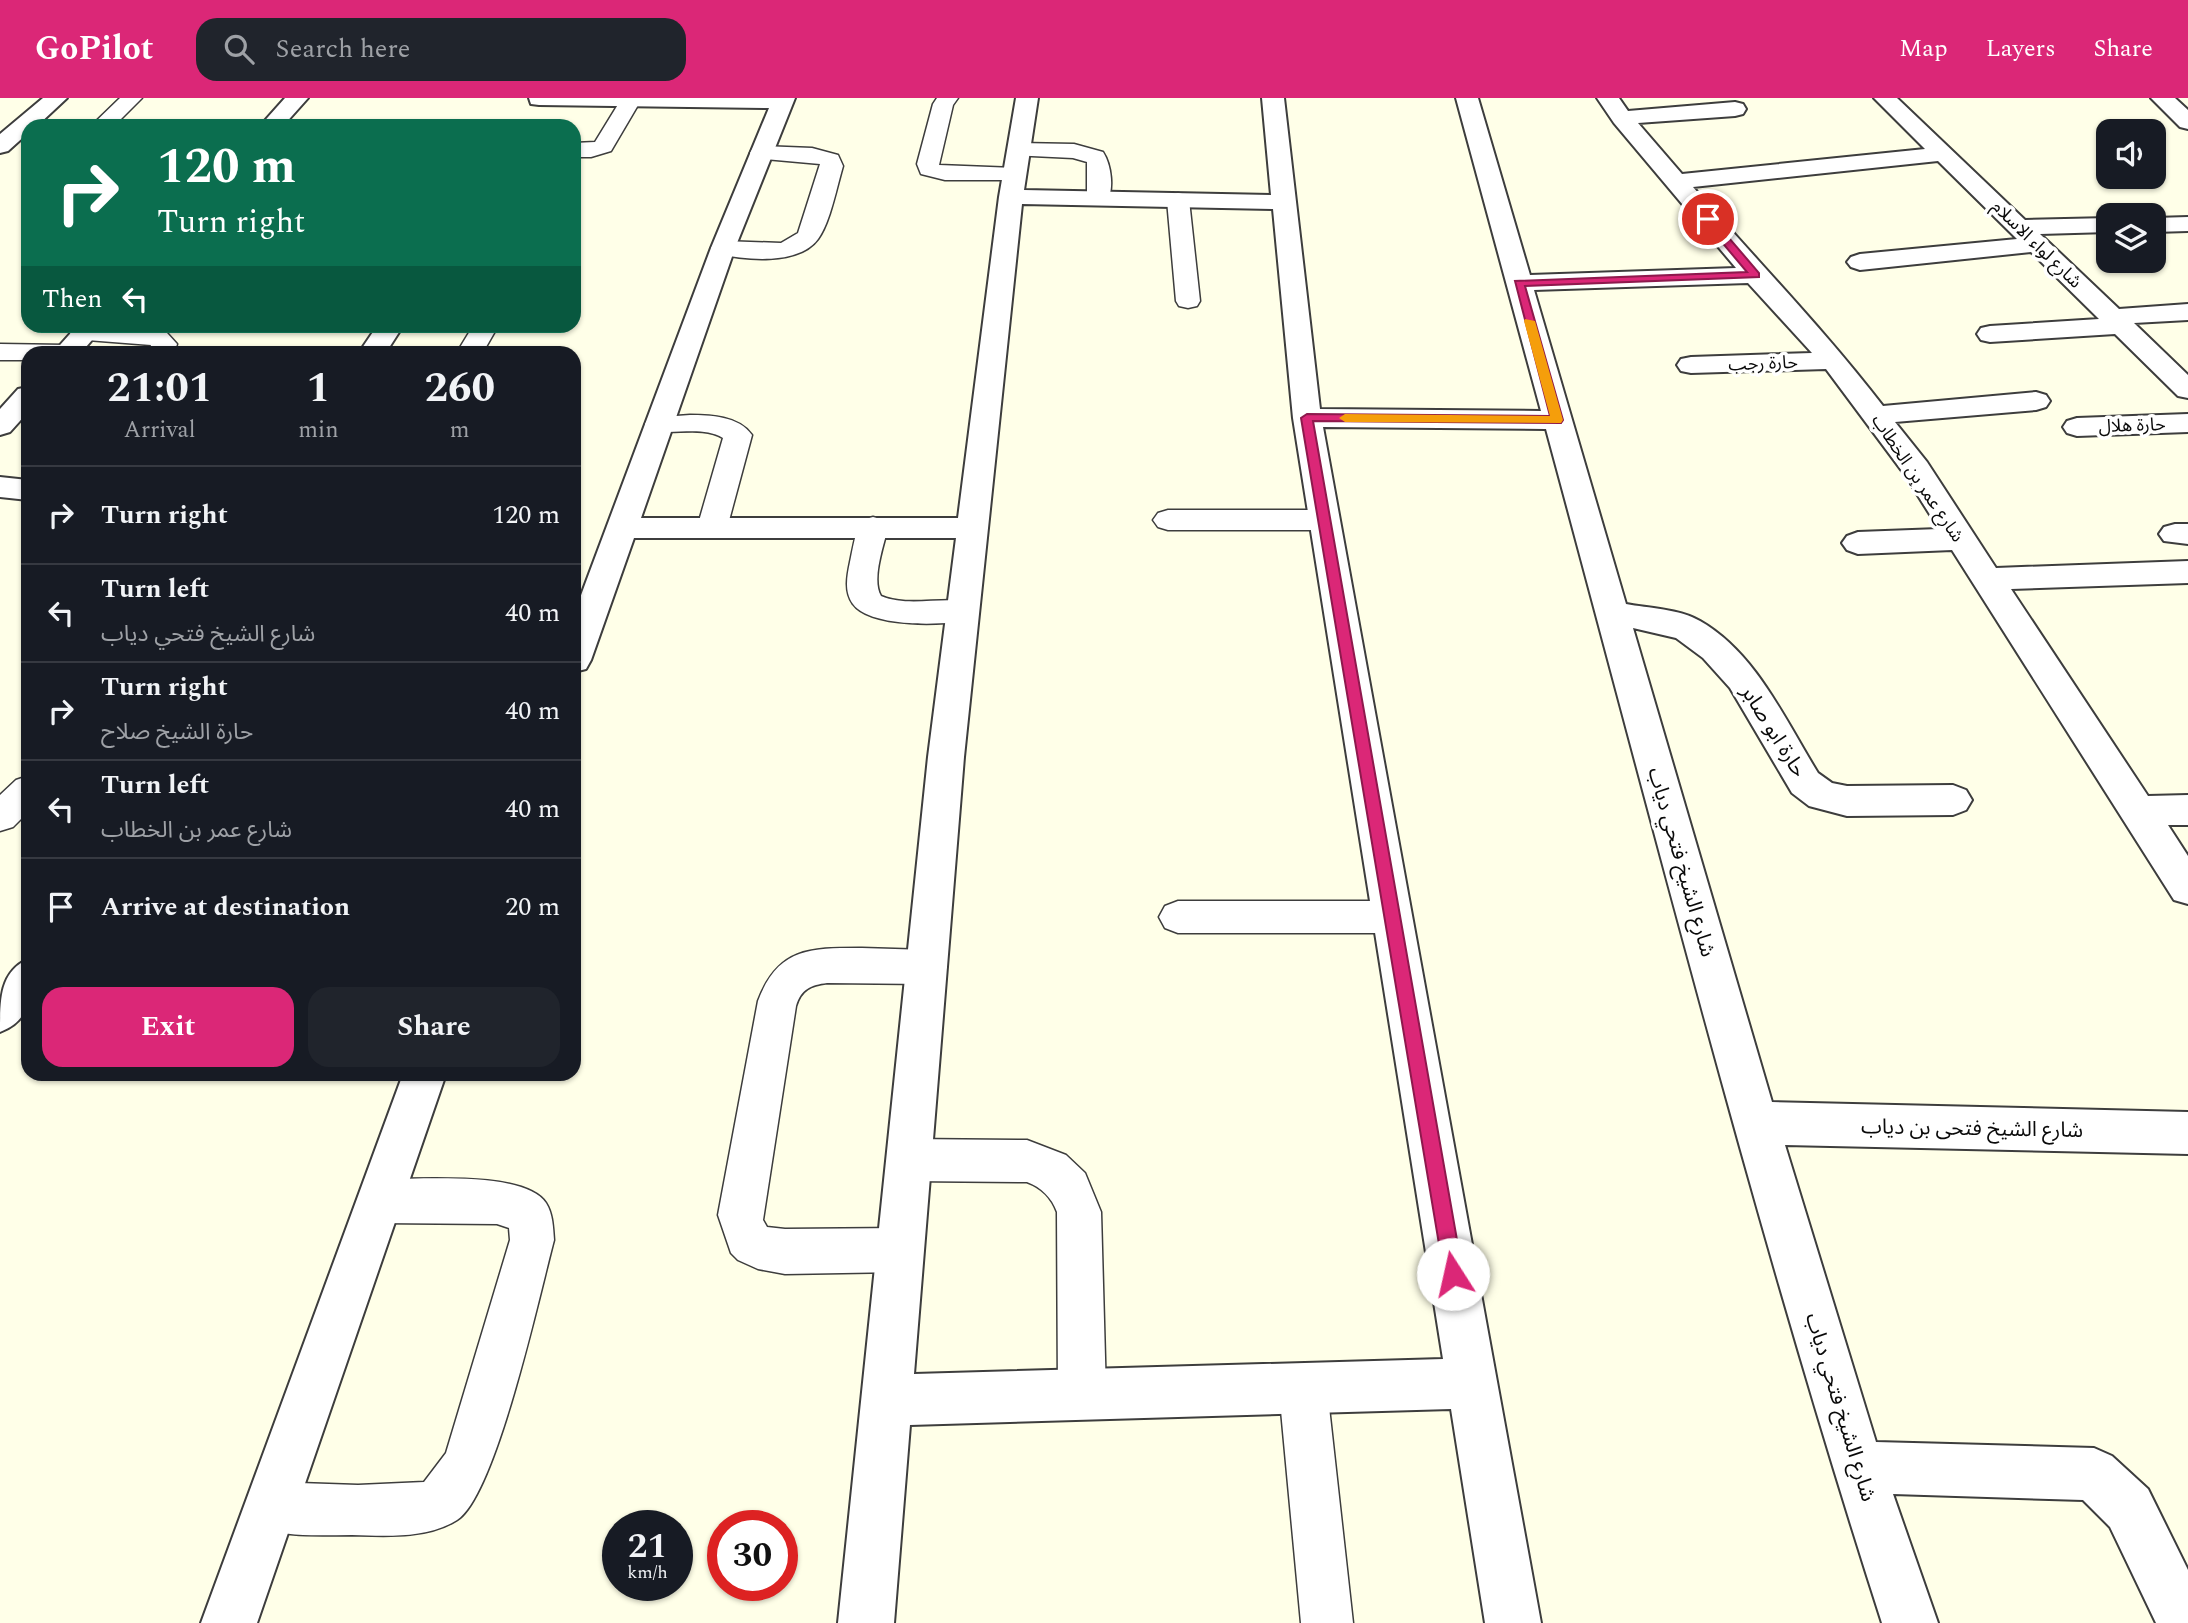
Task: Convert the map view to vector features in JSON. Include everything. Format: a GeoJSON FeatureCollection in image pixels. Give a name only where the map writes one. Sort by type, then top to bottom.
{"type":"FeatureCollection","features":[{"type":"Feature","properties":{"kind":"street"},"geometry":{"type":"LineString","coordinates":[[33,119],[56,98]]}},
{"type":"Feature","properties":{"kind":"street"},"geometry":{"type":"LineString","coordinates":[[277,119],[296,98]]}},
{"type":"Feature","properties":{"kind":"street"},"geometry":{"type":"LineString","coordinates":[[866,1623],[946,757],[1015,174],[1027,98]]}},
{"type":"Feature","properties":{"kind":"street"},"geometry":{"type":"LineString","coordinates":[[1273,98],[1307,418],[1513,1623]]}},
{"type":"Feature","properties":{"kind":"street","name":"شارع الشيخ فتحي دياب"},"geometry":{"type":"LineString","coordinates":[[1467,98],[1756,1124],[1858,1467],[1910,1623]]}},
{"type":"Feature","properties":{"kind":"street","name":"شارع لواء الاسلام"},"geometry":{"type":"LineString","coordinates":[[1885,98],[2187,387]]}},
{"type":"Feature","properties":{"kind":"street"},"geometry":{"type":"LineString","coordinates":[[2162,98],[2188,122]]}},
{"type":"Feature","properties":{"kind":"street"},"geometry":{"type":"LineString","coordinates":[[535,105],[631,100],[783,100],[723,248],[581,641]]}},
{"type":"Feature","properties":{"kind":"street"},"geometry":{"type":"LineString","coordinates":[[1615,108],[1735,109]]}},
{"type":"Feature","properties":{"kind":"street","name":"شارع عمر بن الخطاب"},"geometry":{"type":"LineString","coordinates":[[1615,108],[1755,275],[1834,361],[1916,469],[2188,888]]}},
{"type":"Feature","properties":{"kind":"street"},"geometry":{"type":"LineString","coordinates":[[1676,182],[1942,155]]}},
{"type":"Feature","properties":{"kind":"street"},"geometry":{"type":"LineString","coordinates":[[1015,174],[1098,198],[1283,202]]}},
{"type":"Feature","properties":{"kind":"street"},"geometry":{"type":"LineString","coordinates":[[2166,225],[2188,225]]}},
{"type":"Feature","properties":{"kind":"street"},"geometry":{"type":"LineString","coordinates":[[1860,262],[2030,235],[2096,227]]}},
{"type":"Feature","properties":{"kind":"street"},"geometry":{"type":"LineString","coordinates":[[1519,283],[1755,275]]}},
{"type":"Feature","properties":{"kind":"street"},"geometry":{"type":"LineString","coordinates":[[1990,334],[2188,312]]}},
{"type":"Feature","properties":{"kind":"street","name":"حارة رجب"},"geometry":{"type":"LineString","coordinates":[[1691,365],[1834,361]]}},
{"type":"Feature","properties":{"kind":"street"},"geometry":{"type":"LineString","coordinates":[[1875,415],[2036,401]]}},
{"type":"Feature","properties":{"kind":"street"},"geometry":{"type":"LineString","coordinates":[[1307,418],[1557,420]]}},
{"type":"Feature","properties":{"kind":"street","name":"حارة هلال"},"geometry":{"type":"LineString","coordinates":[[2077,427],[2188,423]]}},
{"type":"Feature","properties":{"kind":"street"},"geometry":{"type":"LineString","coordinates":[[622,528],[972,528]]}},
{"type":"Feature","properties":{"kind":"street"},"geometry":{"type":"LineString","coordinates":[[1858,543],[1960,539]]}},
{"type":"Feature","properties":{"kind":"street"},"geometry":{"type":"LineString","coordinates":[[1985,579],[2188,572]]}},
{"type":"Feature","properties":{"kind":"street","name":"حارة ابو صابر"},"geometry":{"type":"LineString","coordinates":[[1611,612],[1686,628],[1715,649],[1742,679],[1805,783],[1822,796],[1847,801],[1952,800]]}},
{"type":"Feature","properties":{"kind":"street"},"geometry":{"type":"LineString","coordinates":[[2139,811],[2188,810]]}},
{"type":"Feature","properties":{"kind":"street"},"geometry":{"type":"LineString","coordinates":[[229,1623],[422,1081]]}},
{"type":"Feature","properties":{"kind":"street","name":"شارع الشيخ فتحى بن دياب"},"geometry":{"type":"LineString","coordinates":[[1756,1124],[2188,1133]]}},
{"type":"Feature","properties":{"kind":"street"},"geometry":{"type":"LineString","coordinates":[[887,1400],[1472,1384]]}},
{"type":"Feature","properties":{"kind":"street"},"geometry":{"type":"LineString","coordinates":[[1858,1467],[2094,1474],[2129,1508],[2185,1623]]}},
{"type":"Feature","properties":{"kind":"lane"},"geometry":{"type":"LineString","coordinates":[[110,119],[132,98]]}},
{"type":"Feature","properties":{"kind":"lane"},"geometry":{"type":"LineString","coordinates":[[948,98],[943,104],[929,169],[945,173],[1015,174],[1074,151],[1096,157],[1099,163],[1098,198]]}},
{"type":"Feature","properties":{"kind":"lane"},"geometry":{"type":"LineString","coordinates":[[581,149],[603,146],[631,100]]}},
{"type":"Feature","properties":{"kind":"lane"},"geometry":{"type":"LineString","coordinates":[[723,248],[794,247],[804,242],[809,235],[832,166],[830,160],[812,155],[761,153]]}},
{"type":"Feature","properties":{"kind":"lane"},"geometry":{"type":"LineString","coordinates":[[1178,200],[1188,301]]}},
{"type":"Feature","properties":{"kind":"lane"},"geometry":{"type":"LineString","coordinates":[[46,346],[158,338],[163,346]]}},
{"type":"Feature","properties":{"kind":"lane"},"geometry":{"type":"LineString","coordinates":[[0,352],[21,349]]}},
{"type":"Feature","properties":{"kind":"lane"},"geometry":{"type":"LineString","coordinates":[[659,424],[729,427],[738,435],[712,528]]}},
{"type":"Feature","properties":{"kind":"lane"},"geometry":{"type":"LineString","coordinates":[[1168,520],[1324,520]]}},
{"type":"Feature","properties":{"kind":"lane"},"geometry":{"type":"LineString","coordinates":[[873,527],[862,587],[864,598],[873,606],[888,610],[962,611]]}},
{"type":"Feature","properties":{"kind":"lane"},"geometry":{"type":"LineString","coordinates":[[0,817],[21,797]]}},
{"type":"Feature","properties":{"kind":"lane"},"geometry":{"type":"LineString","coordinates":[[1178,917],[1392,917]]}},
{"type":"Feature","properties":{"kind":"lane"},"geometry":{"type":"LineString","coordinates":[[900,1250],[777,1250],[757,1247],[743,1234],[740,1215],[776,1006],[782,986],[799,972],[822,967],[927,967]]}},
{"type":"Feature","properties":{"kind":"lane"},"geometry":{"type":"LineString","coordinates":[[909,1160],[1027,1161],[1051,1170],[1070,1188],[1079,1212],[1082,1394]]}},
{"type":"Feature","properties":{"kind":"lane"},"geometry":{"type":"LineString","coordinates":[[270,1507],[410,1509],[436,1505],[457,1485],[468,1460],[531,1240],[530,1218],[517,1206],[497,1202],[379,1201]]}},
{"type":"Feature","properties":{"kind":"lane"},"geometry":{"type":"LineString","coordinates":[[1303,1389],[1327,1623]]}},
{"type":"Feature","properties":{"kind":"slow traffic"},"geometry":{"type":"LineString","coordinates":[[1345,418],[1557,420],[1529,321]]}},
{"type":"Feature","properties":{"kind":"route"},"geometry":{"type":"LineString","coordinates":[[1453,1274],[1307,418],[1557,420],[1519,283],[1755,275],[1708,219]]}}]}
